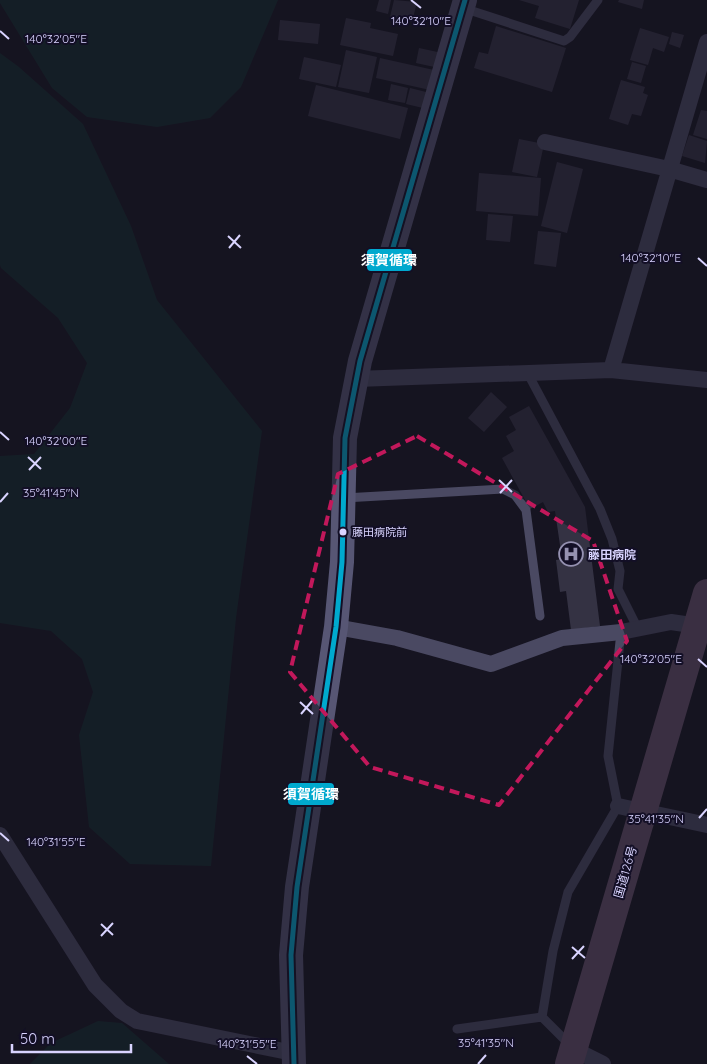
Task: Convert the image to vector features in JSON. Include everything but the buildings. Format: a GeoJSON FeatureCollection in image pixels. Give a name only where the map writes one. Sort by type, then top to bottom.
{"type":"FeatureCollection","features":[{"type":"Feature","properties":{"kind":"highway","name":"国道126号"},"geometry":{"type":"LineString","coordinates":[[571,1056],[631,808],[702,627],[707,593]]}},
{"type":"Feature","properties":{"kind":"street"},"geometry":{"type":"LineString","coordinates":[[0,835],[95,985],[121,1012],[136,1021],[293,1059],[290,965],[295,906],[336,627],[342,562],[345,438],[360,361],[464,4]]}},
{"type":"Feature","properties":{"kind":"street"},"geometry":{"type":"LineString","coordinates":[[611,370],[707,42]]}},
{"type":"Feature","properties":{"kind":"street"},"geometry":{"type":"LineString","coordinates":[[545,142],[669,169],[707,180]]}},
{"type":"Feature","properties":{"kind":"street"},"geometry":{"type":"LineString","coordinates":[[356,379],[611,370],[707,380]]}},
{"type":"Feature","properties":{"kind":"street"},"geometry":{"type":"LineString","coordinates":[[336,627],[397,638],[491,664],[562,638],[621,632],[671,622],[702,627]]}},
{"type":"Feature","properties":{"kind":"street"},"geometry":{"type":"LineString","coordinates":[[631,808],[707,826]]}},
{"type":"Feature","properties":{"kind":"street"},"geometry":{"type":"LineString","coordinates":[[571,1056],[603,1064]]}},
{"type":"Feature","properties":{"kind":"lane"},"geometry":{"type":"LineString","coordinates":[[464,4],[564,40],[570,37],[598,0]]}},
{"type":"Feature","properties":{"kind":"lane"},"geometry":{"type":"LineString","coordinates":[[527,372],[600,509],[612,538],[620,571],[618,589],[638,629]]}},
{"type":"Feature","properties":{"kind":"lane"},"geometry":{"type":"LineString","coordinates":[[344,498],[503,489],[515,495],[526,510],[540,616]]}},
{"type":"Feature","properties":{"kind":"lane"},"geometry":{"type":"LineString","coordinates":[[571,1056],[542,1017],[553,951],[568,892],[631,808],[608,756],[621,632]]}},
{"type":"Feature","properties":{"kind":"lane"},"geometry":{"type":"LineString","coordinates":[[457,1028],[542,1017]]}},
{"type":"Feature","properties":{"kind":"highlighted area"},"geometry":{"type":"Polygon","coordinates":[[[417,436],[593,541],[627,641],[499,805],[370,767],[290,672],[338,474],[417,436]]]}},
{"type":"Feature","properties":{"kind":"green space"},"geometry":{"type":"Polygon","coordinates":[[[0,0],[278,0],[241,87],[210,118],[157,127],[87,117],[52,88],[0,3],[0,0]]]}},
{"type":"Feature","properties":{"kind":"green space"},"geometry":{"type":"Polygon","coordinates":[[[0,53],[19,67],[83,124],[131,226],[157,300],[262,431],[236,618],[211,866],[130,864],[89,827],[79,735],[93,692],[82,659],[51,631],[0,623],[0,456],[34,454],[70,408],[87,363],[58,318],[1,268],[0,265],[0,53]]]}},
{"type":"Feature","properties":{"kind":"green space"},"geometry":{"type":"Polygon","coordinates":[[[98,1021],[122,1023],[169,1064],[30,1064],[51,1043],[98,1021]]]}},
{"type":"Feature","properties":{"kind":"transit line","name":"須賀循環"},"geometry":{"type":"LineString","coordinates":[[294,1064],[291,955],[297,887],[336,627],[342,562],[345,438],[360,361],[465,0]]}},
{"type":"Feature","properties":{"kind":"place","name":"藤田病院前"},"geometry":{"type":"Point","coordinates":[343,532]}},
{"type":"Feature","properties":{"kind":"place","name":"藤田病院"},"geometry":{"type":"Point","coordinates":[571,554]}}]}
